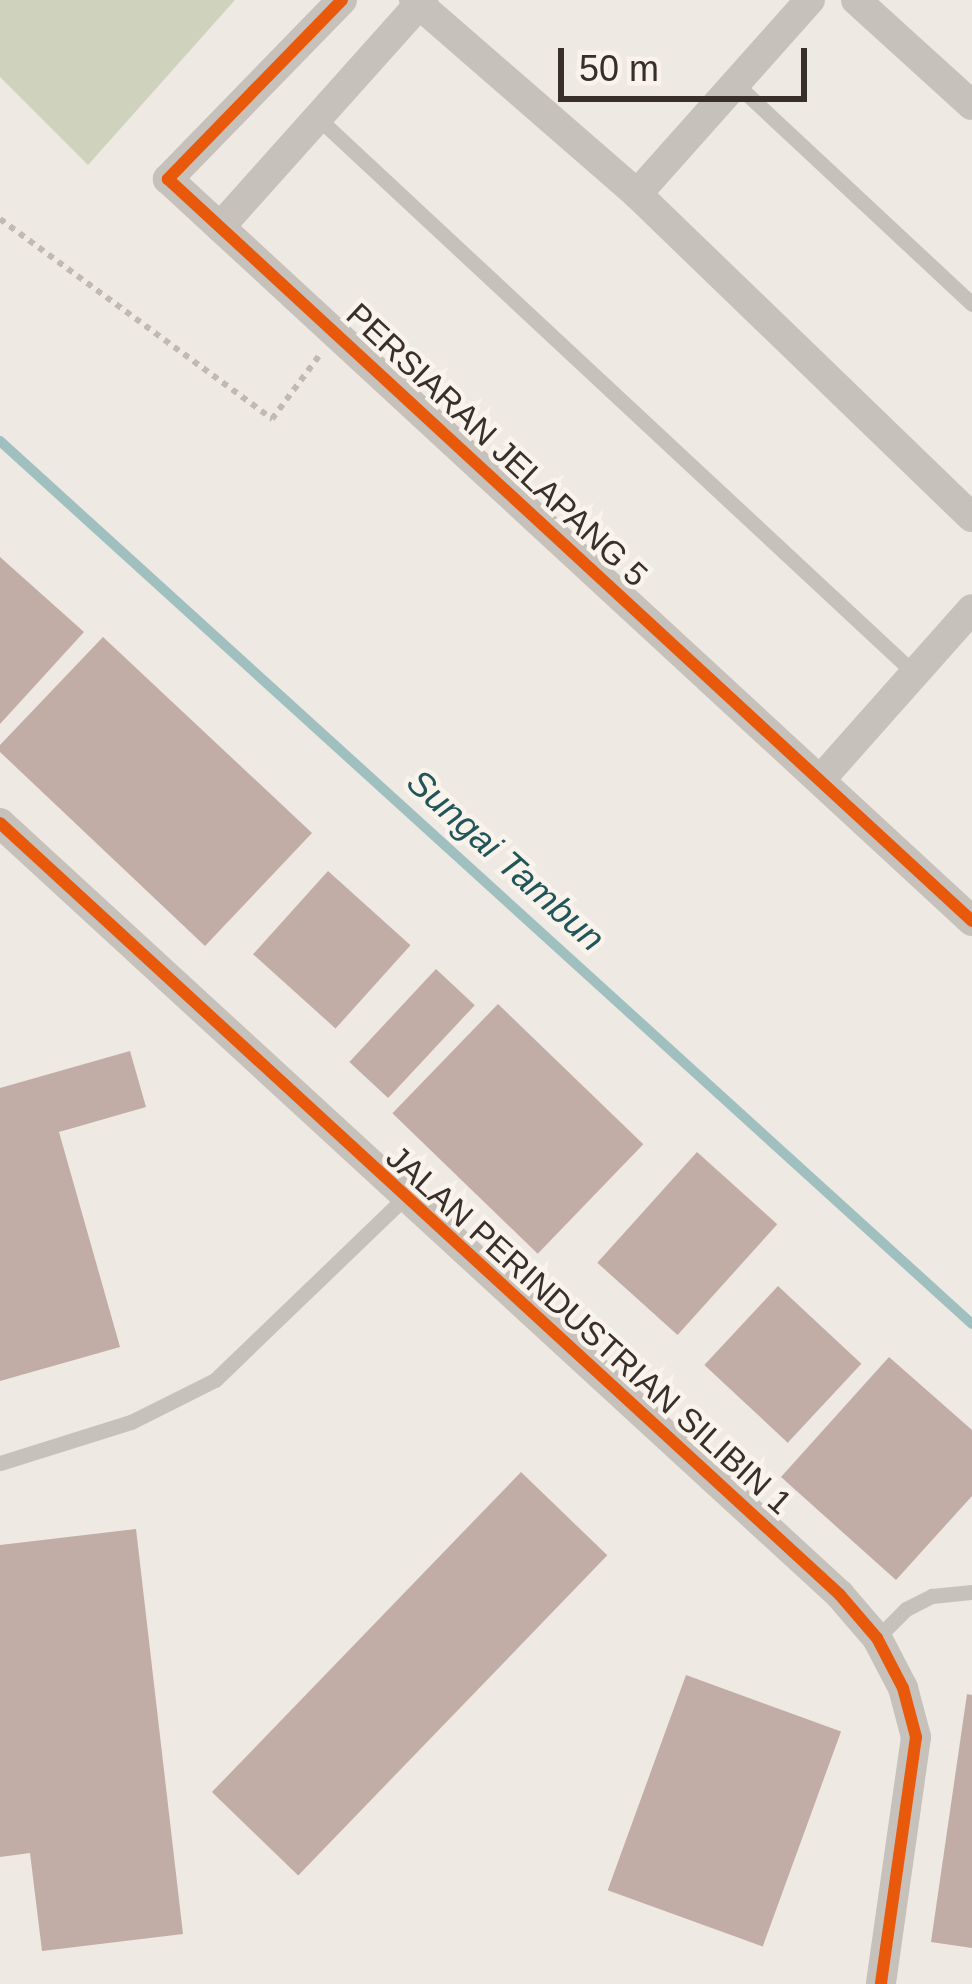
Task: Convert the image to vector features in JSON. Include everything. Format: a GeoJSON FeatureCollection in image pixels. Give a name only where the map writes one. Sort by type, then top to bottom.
{"type":"FeatureCollection","features":[{"type":"Feature","properties":{"kind":"street","name":"PERSIARAN JELAPANG 5"},"geometry":{"type":"LineString","coordinates":[[342,0],[168,179],[972,921]]}},
{"type":"Feature","properties":{"kind":"street"},"geometry":{"type":"LineString","coordinates":[[637,194],[810,0]]}},
{"type":"Feature","properties":{"kind":"street"},"geometry":{"type":"LineString","coordinates":[[856,0],[972,105]]}},
{"type":"Feature","properties":{"kind":"street"},"geometry":{"type":"LineString","coordinates":[[220,226],[419,2],[637,194],[972,517]]}},
{"type":"Feature","properties":{"kind":"street"},"geometry":{"type":"LineString","coordinates":[[821,779],[972,609]]}},
{"type":"Feature","properties":{"kind":"street","name":"JALAN PERINDUSTRIAN SILIBIN 1"},"geometry":{"type":"LineString","coordinates":[[0,823],[840,1595],[877,1638],[903,1688],[916,1737],[881,1984]]}},
{"type":"Feature","properties":{"kind":"lane"},"geometry":{"type":"LineString","coordinates":[[735,83],[972,304]]}},
{"type":"Feature","properties":{"kind":"lane"},"geometry":{"type":"LineString","coordinates":[[318,118],[915,674]]}},
{"type":"Feature","properties":{"kind":"lane"},"geometry":{"type":"LineString","coordinates":[[0,1463],[131,1422],[215,1380],[403,1198]]}},
{"type":"Feature","properties":{"kind":"lane"},"geometry":{"type":"LineString","coordinates":[[877,1638],[906,1609],[932,1596],[972,1592]]}},
{"type":"Feature","properties":{"kind":"path"},"geometry":{"type":"LineString","coordinates":[[0,219],[272,419],[336,334]]}},
{"type":"Feature","properties":{"kind":"green space"},"geometry":{"type":"Polygon","coordinates":[[[0,0],[235,0],[88,165],[0,77],[0,0]]]}},
{"type":"Feature","properties":{"kind":"building"},"geometry":{"type":"Polygon","coordinates":[[[0,557],[84,632],[0,724],[0,557]]]}},
{"type":"Feature","properties":{"kind":"building"},"geometry":{"type":"Polygon","coordinates":[[[103,637],[312,833],[205,946],[0,752],[0,745],[103,637]]]}},
{"type":"Feature","properties":{"kind":"building"},"geometry":{"type":"Polygon","coordinates":[[[328,871],[410,945],[336,1029],[253,954],[328,871]]]}},
{"type":"Feature","properties":{"kind":"building"},"geometry":{"type":"Polygon","coordinates":[[[436,969],[475,1005],[388,1098],[349,1062],[436,969]]]}},
{"type":"Feature","properties":{"kind":"building"},"geometry":{"type":"Polygon","coordinates":[[[498,1004],[643,1144],[538,1254],[392,1113],[498,1004]]]}},
{"type":"Feature","properties":{"kind":"building"},"geometry":{"type":"Polygon","coordinates":[[[130,1051],[146,1107],[59,1132],[120,1347],[0,1381],[0,1088],[130,1051]]]}},
{"type":"Feature","properties":{"kind":"building"},"geometry":{"type":"Polygon","coordinates":[[[697,1152],[777,1224],[678,1335],[597,1263],[697,1152]]]}},
{"type":"Feature","properties":{"kind":"building"},"geometry":{"type":"Polygon","coordinates":[[[778,1286],[861,1364],[788,1443],[704,1365],[778,1286]]]}},
{"type":"Feature","properties":{"kind":"building"},"geometry":{"type":"Polygon","coordinates":[[[889,1357],[972,1430],[972,1496],[896,1580],[781,1477],[889,1357]]]}},
{"type":"Feature","properties":{"kind":"building"},"geometry":{"type":"Polygon","coordinates":[[[521,1472],[607,1555],[298,1875],[212,1792],[521,1472]]]}},
{"type":"Feature","properties":{"kind":"building"},"geometry":{"type":"Polygon","coordinates":[[[136,1529],[183,1934],[42,1951],[30,1853],[0,1857],[0,1545],[136,1529]]]}},
{"type":"Feature","properties":{"kind":"building"},"geometry":{"type":"Polygon","coordinates":[[[686,1675],[841,1731],[763,1947],[608,1890],[686,1675]]]}},
{"type":"Feature","properties":{"kind":"building"},"geometry":{"type":"Polygon","coordinates":[[[967,1694],[972,1695],[972,1948],[931,1942],[967,1694]]]}},
{"type":"Feature","properties":{"kind":"waterway","name":"Sungai Tambun"},"geometry":{"type":"LineString","coordinates":[[0,441],[972,1324]]}},
{"type":"Feature","properties":{"kind":"cycle path"},"geometry":{"type":"LineString","coordinates":[[342,0],[168,179],[972,921]]}},
{"type":"Feature","properties":{"kind":"cycle path"},"geometry":{"type":"LineString","coordinates":[[0,823],[840,1595],[877,1638],[903,1688],[916,1737],[881,1984]]}}]}
